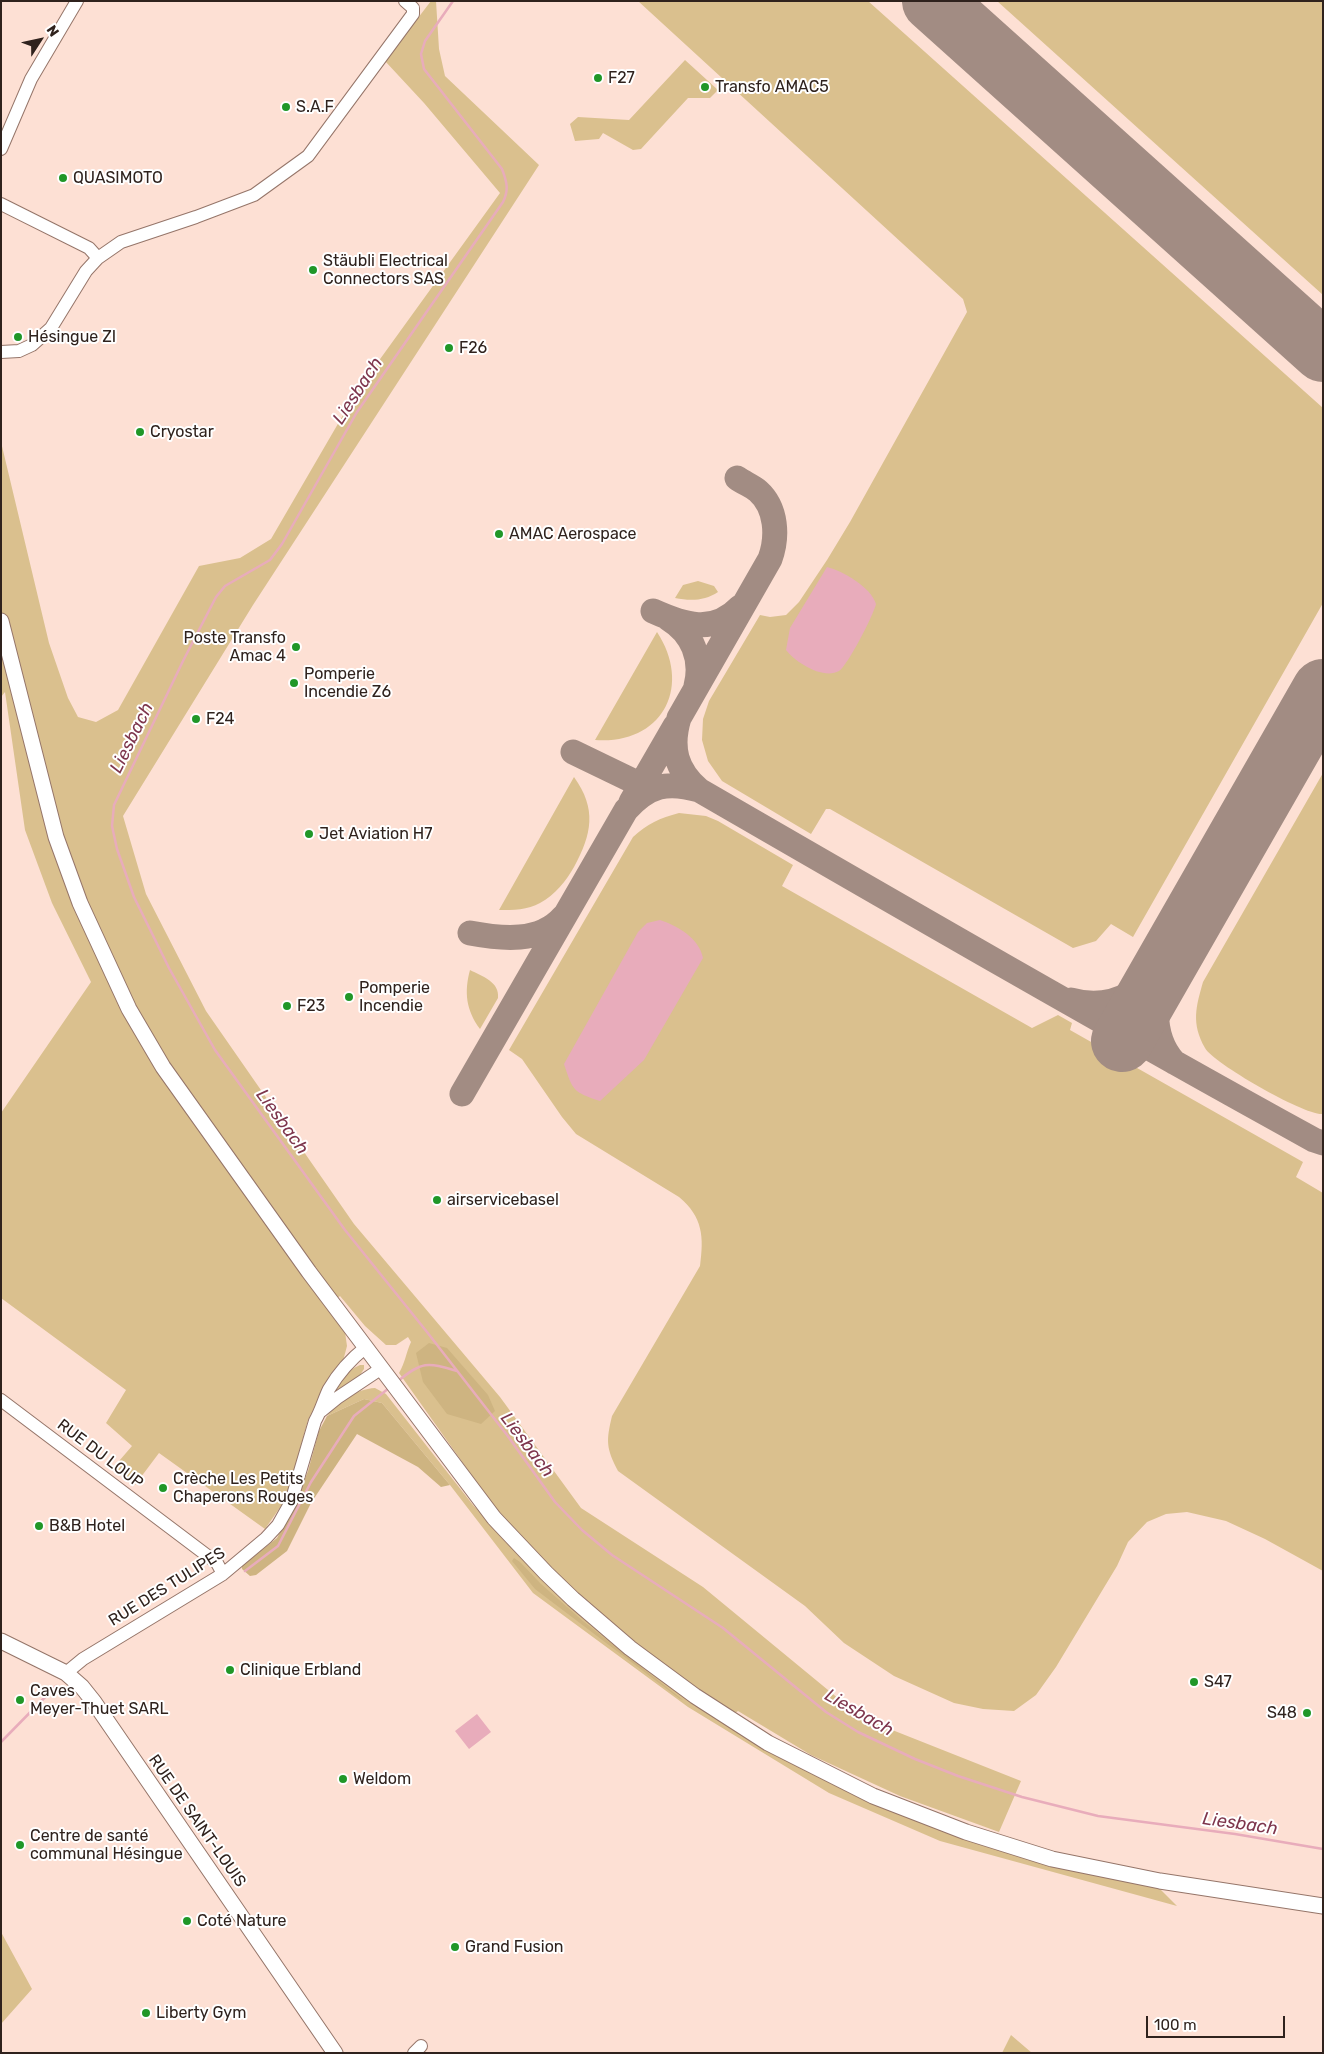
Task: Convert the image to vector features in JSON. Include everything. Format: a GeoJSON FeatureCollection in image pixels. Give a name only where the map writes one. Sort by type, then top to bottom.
{"type":"FeatureCollection","features":[{"type":"Feature","properties":{"kind":"main road"},"geometry":{"type":"LineString","coordinates":[[1,621],[56,837],[80,903],[129,1008],[163,1067],[226,1156],[494,1518],[566,1592],[630,1648],[670,1678],[768,1743],[873,1796],[966,1832],[1052,1859],[1160,1881],[1323,1906]]}},
{"type":"Feature","properties":{"kind":"main road","name":"RUE DE SAINT-LOUIS"},"geometry":{"type":"LineString","coordinates":[[2,1642],[66,1673],[82,1687],[335,2053]]}},
{"type":"Feature","properties":{"kind":"street"},"geometry":{"type":"LineString","coordinates":[[1,149],[31,79],[77,1]]}},
{"type":"Feature","properties":{"kind":"street"},"geometry":{"type":"LineString","coordinates":[[4,354],[32,345],[51,328],[86,271],[98,258],[122,242],[254,195],[308,156],[413,14],[409,5]]}},
{"type":"Feature","properties":{"kind":"street"},"geometry":{"type":"LineString","coordinates":[[1,204],[89,248],[98,258]]}},
{"type":"Feature","properties":{"kind":"street","name":"RUE DES TULIPES"},"geometry":{"type":"LineString","coordinates":[[66,1673],[82,1659],[223,1574],[261,1543],[278,1525],[291,1502],[315,1422],[322,1411],[329,1390],[341,1372],[366,1346]]}},
{"type":"Feature","properties":{"kind":"street","name":"RUE DES TULIPES"},"geometry":{"type":"LineString","coordinates":[[322,1411],[336,1398],[385,1372]]}},
{"type":"Feature","properties":{"kind":"street","name":"RUE DU LOUP"},"geometry":{"type":"LineString","coordinates":[[1,1400],[217,1563],[223,1574]]}},
{"type":"Feature","properties":{"kind":"shaded area"},"geometry":{"type":"Polygon","coordinates":[[[431,1],[436,1],[439,49],[445,76],[539,165],[253,605],[123,816],[146,894],[206,1011],[354,1224],[500,1397],[581,1508],[703,1587],[862,1718],[1021,1781],[999,1832],[900,1796],[811,1755],[738,1711],[734,1714],[667,1669],[577,1594],[537,1556],[492,1504],[399,1373],[411,1342],[408,1337],[396,1345],[386,1345],[365,1326],[340,1296],[326,1306],[345,1332],[347,1346],[343,1361],[326,1386],[308,1420],[286,1499],[265,1529],[159,1453],[135,1485],[113,1468],[132,1446],[106,1423],[126,1390],[1,1298],[1,1113],[91,982],[52,903],[25,830],[5,692],[1,697],[1,442],[49,643],[68,698],[78,717],[96,722],[118,710],[199,566],[240,558],[271,539],[357,391],[500,193],[424,103],[385,61],[431,1]]]}},
{"type":"Feature","properties":{"kind":"shaded area"},"geometry":{"type":"Polygon","coordinates":[[[638,1],[868,1],[1323,408],[1323,603],[1133,937],[1111,924],[1096,941],[1073,948],[830,809],[826,809],[811,834],[722,781],[708,761],[702,740],[703,719],[709,701],[760,615],[770,617],[786,615],[799,602],[827,560],[967,312],[963,299],[638,1]]]}},
{"type":"Feature","properties":{"kind":"shaded area"},"geometry":{"type":"Polygon","coordinates":[[[997,1],[1323,1],[1323,295],[997,1]]]}},
{"type":"Feature","properties":{"kind":"shaded area"},"geometry":{"type":"Polygon","coordinates":[[[685,60],[718,90],[710,98],[688,98],[641,149],[633,150],[603,133],[599,139],[575,141],[570,124],[578,117],[629,120],[685,60]]]}},
{"type":"Feature","properties":{"kind":"shaded area"},"geometry":{"type":"Polygon","coordinates":[[[827,567],[841,572],[863,586],[876,604],[848,660],[839,671],[832,673],[825,673],[810,668],[796,660],[786,650],[790,628],[827,567]]]}},
{"type":"Feature","properties":{"kind":"shaded area"},"geometry":{"type":"Polygon","coordinates":[[[698,581],[714,586],[718,592],[697,600],[675,598],[683,585],[698,581]]]}},
{"type":"Feature","properties":{"kind":"shaded area"},"geometry":{"type":"Polygon","coordinates":[[[657,632],[667,653],[672,673],[671,692],[665,708],[654,723],[638,733],[618,739],[595,740],[657,632]]]}},
{"type":"Feature","properties":{"kind":"shaded area"},"geometry":{"type":"Polygon","coordinates":[[[1323,773],[1323,1114],[1298,1107],[1224,1065],[1205,1048],[1198,1031],[1196,1015],[1203,982],[1323,773]]]}},
{"type":"Feature","properties":{"kind":"shaded area"},"geometry":{"type":"Polygon","coordinates":[[[574,777],[586,800],[589,822],[585,844],[574,867],[560,887],[540,903],[515,910],[499,910],[574,777]]]}},
{"type":"Feature","properties":{"kind":"shaded area"},"geometry":{"type":"Polygon","coordinates":[[[679,813],[706,816],[718,821],[793,865],[782,886],[1032,1028],[1058,1015],[1072,1023],[1070,1030],[1303,1162],[1296,1177],[1323,1193],[1323,1571],[1265,1539],[1226,1521],[1187,1512],[1166,1514],[1147,1522],[1128,1542],[1117,1566],[1056,1667],[1036,1695],[1014,1711],[983,1709],[954,1703],[894,1676],[844,1643],[805,1606],[618,1471],[608,1444],[612,1416],[700,1266],[702,1246],[700,1228],[693,1212],[679,1197],[576,1134],[522,1059],[509,1050],[633,837],[643,828],[654,822],[679,813]]]}},
{"type":"Feature","properties":{"kind":"shaded area"},"geometry":{"type":"Polygon","coordinates":[[[660,920],[687,934],[697,944],[703,958],[644,1060],[600,1101],[584,1095],[572,1085],[564,1064],[638,932],[647,923],[660,920]]]}},
{"type":"Feature","properties":{"kind":"shaded area"},"geometry":{"type":"Polygon","coordinates":[[[470,970],[489,980],[498,992],[498,998],[480,1029],[469,1008],[467,986],[470,970]]]}},
{"type":"Feature","properties":{"kind":"shaded area"},"geometry":{"type":"Polygon","coordinates":[[[429,1343],[447,1348],[488,1395],[495,1411],[481,1424],[447,1414],[423,1382],[416,1353],[429,1343]]]}},
{"type":"Feature","properties":{"kind":"shaded area"},"geometry":{"type":"Polygon","coordinates":[[[360,1365],[364,1365],[364,1369],[360,1375],[331,1399],[335,1388],[342,1379],[360,1365]]]}},
{"type":"Feature","properties":{"kind":"shaded area"},"geometry":{"type":"Polygon","coordinates":[[[375,1388],[386,1394],[473,1505],[549,1585],[588,1621],[869,1801],[1158,1887],[1177,1906],[940,1841],[829,1793],[688,1707],[533,1593],[450,1485],[382,1403],[364,1399],[327,1416],[348,1397],[361,1391],[375,1388]]]}},
{"type":"Feature","properties":{"kind":"shaded area"},"geometry":{"type":"Polygon","coordinates":[[[364,1399],[382,1403],[450,1485],[441,1487],[418,1467],[357,1434],[311,1503],[287,1551],[256,1575],[250,1576],[242,1569],[242,1566],[277,1538],[295,1504],[308,1471],[319,1431],[327,1416],[364,1399]]]}},
{"type":"Feature","properties":{"kind":"shaded area"},"geometry":{"type":"Polygon","coordinates":[[[514,1558],[583,1621],[683,1700],[535,1589],[512,1561],[514,1558]]]}},
{"type":"Feature","properties":{"kind":"shaded area"},"geometry":{"type":"Polygon","coordinates":[[[477,1714],[491,1732],[469,1749],[455,1731],[477,1714]]]}},
{"type":"Feature","properties":{"kind":"shaded area"},"geometry":{"type":"Polygon","coordinates":[[[1,1932],[32,1989],[1,2024],[1,1932]]]}},
{"type":"Feature","properties":{"kind":"shaded area"},"geometry":{"type":"Polygon","coordinates":[[[1011,2035],[1032,2053],[1002,2053],[1011,2035]]]}},
{"type":"Feature","properties":{"kind":"waterway","name":"Liesbach"},"geometry":{"type":"LineString","coordinates":[[453,1],[425,41],[421,54],[424,69],[502,169],[507,186],[505,198],[357,412],[282,544],[270,560],[225,586],[216,597],[114,805],[112,826],[117,849],[134,897],[169,968],[215,1050],[345,1230],[507,1435],[555,1502],[582,1530],[612,1555],[723,1628],[826,1712],[858,1732],[915,1759],[958,1776],[1022,1797],[1098,1816],[1235,1834],[1323,1849]]}},
{"type":"Feature","properties":{"kind":"waterway"},"geometry":{"type":"LineString","coordinates":[[397,1382],[413,1370],[425,1365],[457,1371]]}},
{"type":"Feature","properties":{"kind":"waterway"},"geometry":{"type":"LineString","coordinates":[[245,1571],[278,1546],[311,1482],[354,1416],[389,1388]]}},
{"type":"Feature","properties":{"kind":"waterway"},"geometry":{"type":"LineString","coordinates":[[1,1742],[56,1686]]}},
{"type":"Feature","properties":{"kind":"taxiway"},"geometry":{"type":"LineString","coordinates":[[737,478],[758,491],[769,506],[775,532],[773,550],[770,559],[679,718],[676,729],[675,749],[680,766],[691,782],[699,790],[1005,966],[1314,1140],[1323,1143]]}},
{"type":"Feature","properties":{"kind":"taxiway"},"geometry":{"type":"LineString","coordinates":[[653,611],[676,620],[698,625],[719,621],[730,616],[740,607]]}},
{"type":"Feature","properties":{"kind":"taxiway"},"geometry":{"type":"LineString","coordinates":[[669,619],[684,632],[694,648],[698,666],[696,686]]}},
{"type":"Feature","properties":{"kind":"taxiway"},"geometry":{"type":"LineString","coordinates":[[631,802],[675,726]]}},
{"type":"Feature","properties":{"kind":"taxiway"},"geometry":{"type":"LineString","coordinates":[[573,752],[633,781],[657,786]]}},
{"type":"Feature","properties":{"kind":"taxiway"},"geometry":{"type":"LineString","coordinates":[[462,1094],[626,810],[643,795],[659,787],[677,786],[699,790]]}},
{"type":"Feature","properties":{"kind":"taxiway"},"geometry":{"type":"LineString","coordinates":[[470,933],[495,937],[532,935],[554,925],[563,917]]}},
{"type":"Feature","properties":{"kind":"taxiway"},"geometry":{"type":"LineString","coordinates":[[1071,1000],[1103,1003],[1130,994],[1153,975],[1173,951]]}},
{"type":"Feature","properties":{"kind":"taxiway"},"geometry":{"type":"LineString","coordinates":[[1168,961],[1159,986],[1156,1013],[1161,1039],[1166,1051],[1174,1062]]}},
{"type":"Feature","properties":{"kind":"runway"},"geometry":{"type":"LineString","coordinates":[[933,1],[1323,351]]}},
{"type":"Feature","properties":{"kind":"runway"},"geometry":{"type":"LineString","coordinates":[[1122,1041],[1323,690]]}},
{"type":"Feature","properties":{"kind":"place","name":"F27"},"geometry":{"type":"Point","coordinates":[598,78]}},
{"type":"Feature","properties":{"kind":"place","name":"Transfo AMAC5"},"geometry":{"type":"Point","coordinates":[705,87]}},
{"type":"Feature","properties":{"kind":"place","name":"S.A.F"},"geometry":{"type":"Point","coordinates":[286,107]}},
{"type":"Feature","properties":{"kind":"place","name":"QUASIMOTO"},"geometry":{"type":"Point","coordinates":[63,178]}},
{"type":"Feature","properties":{"kind":"place","name":"Stäubli Electrical Connectors SAS"},"geometry":{"type":"Point","coordinates":[313,270]}},
{"type":"Feature","properties":{"kind":"place","name":"Hésingue ZI"},"geometry":{"type":"Point","coordinates":[18,337]}},
{"type":"Feature","properties":{"kind":"place","name":"F26"},"geometry":{"type":"Point","coordinates":[449,348]}},
{"type":"Feature","properties":{"kind":"place","name":"Cryostar"},"geometry":{"type":"Point","coordinates":[140,432]}},
{"type":"Feature","properties":{"kind":"place","name":"AMAC Aerospace"},"geometry":{"type":"Point","coordinates":[499,534]}},
{"type":"Feature","properties":{"kind":"place","name":"Poste Transfo Amac 4"},"geometry":{"type":"Point","coordinates":[296,647]}},
{"type":"Feature","properties":{"kind":"place","name":"Pomperie Incendie Z6"},"geometry":{"type":"Point","coordinates":[294,683]}},
{"type":"Feature","properties":{"kind":"place","name":"F24"},"geometry":{"type":"Point","coordinates":[196,719]}},
{"type":"Feature","properties":{"kind":"place","name":"Jet Aviation H7"},"geometry":{"type":"Point","coordinates":[309,834]}},
{"type":"Feature","properties":{"kind":"place","name":"Pomperie Incendie"},"geometry":{"type":"Point","coordinates":[349,997]}},
{"type":"Feature","properties":{"kind":"place","name":"F23"},"geometry":{"type":"Point","coordinates":[287,1006]}},
{"type":"Feature","properties":{"kind":"place","name":"airservicebasel"},"geometry":{"type":"Point","coordinates":[437,1200]}},
{"type":"Feature","properties":{"kind":"place","name":"Crèche Les Petits Chaperons Rouges"},"geometry":{"type":"Point","coordinates":[163,1488]}},
{"type":"Feature","properties":{"kind":"place","name":"B&B Hotel"},"geometry":{"type":"Point","coordinates":[39,1526]}},
{"type":"Feature","properties":{"kind":"place","name":"Clinique Erbland"},"geometry":{"type":"Point","coordinates":[230,1670]}},
{"type":"Feature","properties":{"kind":"place","name":"S47"},"geometry":{"type":"Point","coordinates":[1194,1682]}},
{"type":"Feature","properties":{"kind":"place","name":"Caves Meyer-Thuet SARL"},"geometry":{"type":"Point","coordinates":[20,1700]}},
{"type":"Feature","properties":{"kind":"place","name":"S48"},"geometry":{"type":"Point","coordinates":[1307,1713]}},
{"type":"Feature","properties":{"kind":"place","name":"Weldom"},"geometry":{"type":"Point","coordinates":[343,1779]}},
{"type":"Feature","properties":{"kind":"place","name":"Centre de santé communal Hésingue"},"geometry":{"type":"Point","coordinates":[20,1845]}},
{"type":"Feature","properties":{"kind":"place","name":"Coté Nature"},"geometry":{"type":"Point","coordinates":[187,1921]}},
{"type":"Feature","properties":{"kind":"place","name":"Grand Fusion"},"geometry":{"type":"Point","coordinates":[455,1947]}},
{"type":"Feature","properties":{"kind":"place","name":"Liberty Gym"},"geometry":{"type":"Point","coordinates":[146,2013]}}]}
